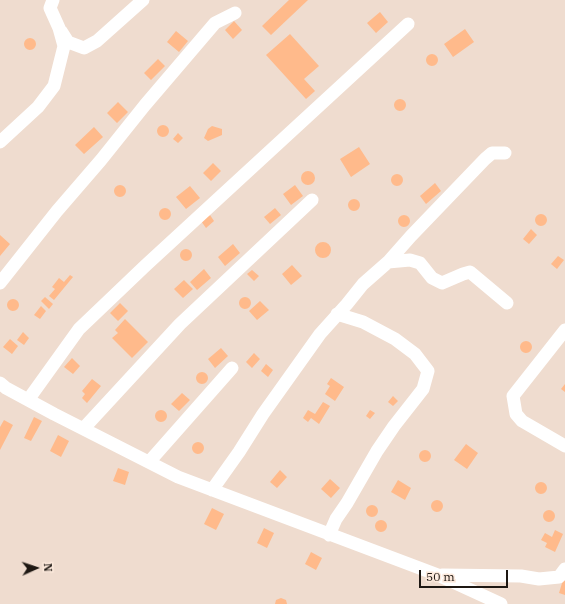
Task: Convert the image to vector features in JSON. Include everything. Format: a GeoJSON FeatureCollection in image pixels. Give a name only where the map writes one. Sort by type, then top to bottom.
{"type":"FeatureCollection","features":[{"type":"Feature","properties":{"kind":"street"},"geometry":{"type":"LineString","coordinates":[[52,0],[50,8],[59,28],[68,42],[84,48],[97,41],[143,0]]}},
{"type":"Feature","properties":{"kind":"street"},"geometry":{"type":"LineString","coordinates":[[0,283],[57,211],[215,23],[235,13]]}},
{"type":"Feature","properties":{"kind":"street"},"geometry":{"type":"LineString","coordinates":[[28,400],[78,329],[408,24]]}},
{"type":"Feature","properties":{"kind":"street"},"geometry":{"type":"LineString","coordinates":[[0,142],[38,107],[54,86],[64,46],[59,28]]}},
{"type":"Feature","properties":{"kind":"street"},"geometry":{"type":"LineString","coordinates":[[212,490],[239,452],[263,414],[320,334],[363,284],[388,262],[485,159],[492,153],[505,153]]}},
{"type":"Feature","properties":{"kind":"street"},"geometry":{"type":"LineString","coordinates":[[84,428],[180,324],[312,200]]}},
{"type":"Feature","properties":{"kind":"street"},"geometry":{"type":"LineString","coordinates":[[388,262],[410,260],[420,263],[432,278],[442,283],[470,272],[508,303]]}},
{"type":"Feature","properties":{"kind":"street"},"geometry":{"type":"LineString","coordinates":[[329,535],[336,519],[377,452],[394,426],[423,389],[428,371],[415,354],[395,339],[363,322],[338,314]]}},
{"type":"Feature","properties":{"kind":"street"},"geometry":{"type":"LineString","coordinates":[[565,330],[513,396],[516,414],[522,421],[565,446]]}},
{"type":"Feature","properties":{"kind":"street"},"geometry":{"type":"LineString","coordinates":[[149,462],[232,368]]}},
{"type":"Feature","properties":{"kind":"street"},"geometry":{"type":"LineString","coordinates":[[0,383],[28,400],[178,477],[438,575],[501,604]]}},
{"type":"Feature","properties":{"kind":"street"},"geometry":{"type":"LineString","coordinates":[[438,575],[521,576],[540,579],[563,574]]}},
{"type":"Feature","properties":{"kind":"building"},"geometry":{"type":"Polygon","coordinates":[[[289,0],[308,0],[271,35],[262,26],[289,0]]]}},
{"type":"Feature","properties":{"kind":"building"},"geometry":{"type":"Polygon","coordinates":[[[380,12],[388,22],[376,33],[367,23],[380,12]]]}},
{"type":"Feature","properties":{"kind":"building"},"geometry":{"type":"Polygon","coordinates":[[[234,21],[242,30],[233,39],[225,30],[234,21]]]}},
{"type":"Feature","properties":{"kind":"building"},"geometry":{"type":"Polygon","coordinates":[[[465,29],[474,42],[453,57],[444,44],[465,29]]]}},
{"type":"Feature","properties":{"kind":"building"},"geometry":{"type":"Polygon","coordinates":[[[176,31],[188,41],[179,52],[167,42],[176,31]]]}},
{"type":"Feature","properties":{"kind":"building"},"geometry":{"type":"Polygon","coordinates":[[[290,34],[319,66],[304,79],[315,91],[306,99],[266,55],[290,34]]]}},
{"type":"Feature","properties":{"kind":"building"},"geometry":{"type":"Polygon","coordinates":[[[28,38],[32,38],[36,44],[32,50],[28,50],[24,46],[24,42],[28,38]]]}},
{"type":"Feature","properties":{"kind":"building"},"geometry":{"type":"Polygon","coordinates":[[[430,54],[434,54],[438,60],[434,66],[430,66],[426,62],[426,58],[430,54]]]}},
{"type":"Feature","properties":{"kind":"building"},"geometry":{"type":"Polygon","coordinates":[[[158,59],[165,66],[151,80],[144,73],[158,59]]]}},
{"type":"Feature","properties":{"kind":"building"},"geometry":{"type":"Polygon","coordinates":[[[398,99],[402,99],[406,105],[402,111],[398,111],[394,107],[394,103],[398,99]]]}},
{"type":"Feature","properties":{"kind":"building"},"geometry":{"type":"Polygon","coordinates":[[[118,102],[128,112],[117,123],[107,113],[118,102]]]}},
{"type":"Feature","properties":{"kind":"building"},"geometry":{"type":"Polygon","coordinates":[[[161,125],[165,125],[169,131],[165,137],[161,137],[157,133],[157,129],[161,125]]]}},
{"type":"Feature","properties":{"kind":"building"},"geometry":{"type":"Polygon","coordinates":[[[212,126],[222,129],[222,135],[208,141],[204,138],[208,129],[212,126]]]}},
{"type":"Feature","properties":{"kind":"building"},"geometry":{"type":"Polygon","coordinates":[[[94,127],[103,137],[84,154],[75,145],[94,127]]]}},
{"type":"Feature","properties":{"kind":"building"},"geometry":{"type":"Polygon","coordinates":[[[178,133],[183,138],[178,143],[173,139],[178,133]]]}},
{"type":"Feature","properties":{"kind":"building"},"geometry":{"type":"Polygon","coordinates":[[[359,147],[370,164],[351,177],[340,159],[359,147]]]}},
{"type":"Feature","properties":{"kind":"building"},"geometry":{"type":"Polygon","coordinates":[[[213,163],[221,171],[211,181],[203,173],[213,163]]]}},
{"type":"Feature","properties":{"kind":"building"},"geometry":{"type":"Polygon","coordinates":[[[305,171],[311,171],[315,175],[315,181],[311,185],[305,185],[301,181],[301,175],[305,171]]]}},
{"type":"Feature","properties":{"kind":"building"},"geometry":{"type":"Polygon","coordinates":[[[395,174],[399,174],[403,180],[399,186],[395,186],[391,182],[391,178],[395,174]]]}},
{"type":"Feature","properties":{"kind":"building"},"geometry":{"type":"Polygon","coordinates":[[[435,183],[441,191],[426,204],[420,196],[435,183]]]}},
{"type":"Feature","properties":{"kind":"building"},"geometry":{"type":"Polygon","coordinates":[[[118,185],[122,185],[126,191],[122,197],[118,197],[114,193],[114,189],[118,185]]]}},
{"type":"Feature","properties":{"kind":"building"},"geometry":{"type":"Polygon","coordinates":[[[295,185],[303,196],[291,205],[283,194],[295,185]]]}},
{"type":"Feature","properties":{"kind":"building"},"geometry":{"type":"Polygon","coordinates":[[[190,186],[200,198],[186,209],[176,197],[190,186]]]}},
{"type":"Feature","properties":{"kind":"building"},"geometry":{"type":"Polygon","coordinates":[[[352,199],[356,199],[360,205],[356,211],[352,211],[348,207],[348,203],[352,199]]]}},
{"type":"Feature","properties":{"kind":"building"},"geometry":{"type":"Polygon","coordinates":[[[163,208],[167,208],[171,214],[167,220],[163,220],[159,216],[159,212],[163,208]]]}},
{"type":"Feature","properties":{"kind":"building"},"geometry":{"type":"Polygon","coordinates":[[[275,208],[281,215],[270,224],[264,217],[275,208]]]}},
{"type":"Feature","properties":{"kind":"building"},"geometry":{"type":"Polygon","coordinates":[[[539,214],[543,214],[547,220],[543,226],[539,226],[535,222],[535,218],[539,214]]]}},
{"type":"Feature","properties":{"kind":"building"},"geometry":{"type":"Polygon","coordinates":[[[210,215],[214,221],[206,228],[201,221],[210,215]]]}},
{"type":"Feature","properties":{"kind":"building"},"geometry":{"type":"Polygon","coordinates":[[[402,215],[406,215],[410,221],[406,227],[402,227],[398,223],[398,219],[402,215]]]}},
{"type":"Feature","properties":{"kind":"building"},"geometry":{"type":"Polygon","coordinates":[[[531,229],[537,235],[529,244],[523,239],[531,229]]]}},
{"type":"Feature","properties":{"kind":"building"},"geometry":{"type":"Polygon","coordinates":[[[0,235],[10,244],[0,256],[0,235]]]}},
{"type":"Feature","properties":{"kind":"building"},"geometry":{"type":"Polygon","coordinates":[[[320,242],[326,242],[331,247],[329,256],[326,258],[320,258],[315,253],[315,247],[320,242]]]}},
{"type":"Feature","properties":{"kind":"building"},"geometry":{"type":"Polygon","coordinates":[[[233,244],[240,253],[225,266],[218,257],[233,244]]]}},
{"type":"Feature","properties":{"kind":"building"},"geometry":{"type":"Polygon","coordinates":[[[184,249],[188,249],[192,255],[188,261],[184,261],[180,257],[180,253],[184,249]]]}},
{"type":"Feature","properties":{"kind":"building"},"geometry":{"type":"Polygon","coordinates":[[[558,256],[564,260],[557,269],[551,264],[558,256]]]}},
{"type":"Feature","properties":{"kind":"building"},"geometry":{"type":"Polygon","coordinates":[[[292,265],[302,276],[291,285],[282,274],[292,265]]]}},
{"type":"Feature","properties":{"kind":"building"},"geometry":{"type":"Polygon","coordinates":[[[204,269],[211,278],[197,290],[190,282],[204,269]]]}},
{"type":"Feature","properties":{"kind":"building"},"geometry":{"type":"Polygon","coordinates":[[[252,270],[259,276],[254,281],[247,274],[252,270]]]}},
{"type":"Feature","properties":{"kind":"building"},"geometry":{"type":"Polygon","coordinates":[[[70,275],[73,277],[54,300],[49,296],[55,289],[52,287],[59,278],[64,282],[70,275]]]}},
{"type":"Feature","properties":{"kind":"building"},"geometry":{"type":"Polygon","coordinates":[[[184,280],[193,289],[183,298],[174,289],[184,280]]]}},
{"type":"Feature","properties":{"kind":"building"},"geometry":{"type":"Polygon","coordinates":[[[45,297],[53,304],[49,309],[41,301],[45,297]]]}},
{"type":"Feature","properties":{"kind":"building"},"geometry":{"type":"Polygon","coordinates":[[[243,297],[247,297],[251,303],[247,309],[243,309],[239,305],[239,301],[243,297]]]}},
{"type":"Feature","properties":{"kind":"building"},"geometry":{"type":"Polygon","coordinates":[[[11,299],[15,299],[19,305],[15,311],[11,311],[7,307],[7,303],[11,299]]]}},
{"type":"Feature","properties":{"kind":"building"},"geometry":{"type":"Polygon","coordinates":[[[260,301],[269,310],[257,320],[249,311],[260,301]]]}},
{"type":"Feature","properties":{"kind":"building"},"geometry":{"type":"Polygon","coordinates":[[[120,303],[128,311],[118,321],[110,313],[120,303]]]}},
{"type":"Feature","properties":{"kind":"building"},"geometry":{"type":"Polygon","coordinates":[[[41,306],[46,311],[40,319],[34,315],[41,306]]]}},
{"type":"Feature","properties":{"kind":"building"},"geometry":{"type":"Polygon","coordinates":[[[125,319],[148,342],[132,358],[112,338],[118,333],[115,330],[125,319]]]}},
{"type":"Feature","properties":{"kind":"building"},"geometry":{"type":"Polygon","coordinates":[[[23,332],[29,338],[24,345],[17,340],[23,332]]]}},
{"type":"Feature","properties":{"kind":"building"},"geometry":{"type":"Polygon","coordinates":[[[10,339],[18,346],[12,354],[3,347],[10,339]]]}},
{"type":"Feature","properties":{"kind":"building"},"geometry":{"type":"Polygon","coordinates":[[[524,341],[528,341],[532,347],[528,353],[524,353],[520,349],[520,345],[524,341]]]}},
{"type":"Feature","properties":{"kind":"building"},"geometry":{"type":"Polygon","coordinates":[[[221,348],[228,356],[215,368],[208,359],[221,348]]]}},
{"type":"Feature","properties":{"kind":"building"},"geometry":{"type":"Polygon","coordinates":[[[254,353],[260,359],[252,368],[246,362],[254,353]]]}},
{"type":"Feature","properties":{"kind":"building"},"geometry":{"type":"Polygon","coordinates":[[[72,358],[80,366],[73,374],[64,367],[72,358]]]}},
{"type":"Feature","properties":{"kind":"building"},"geometry":{"type":"Polygon","coordinates":[[[266,364],[273,370],[268,377],[261,371],[266,364]]]}},
{"type":"Feature","properties":{"kind":"building"},"geometry":{"type":"Polygon","coordinates":[[[200,372],[204,372],[208,378],[204,384],[200,384],[196,380],[196,376],[200,372]]]}},
{"type":"Feature","properties":{"kind":"building"},"geometry":{"type":"Polygon","coordinates":[[[331,378],[344,387],[335,401],[325,394],[330,386],[327,384],[331,378]]]}},
{"type":"Feature","properties":{"kind":"building"},"geometry":{"type":"Polygon","coordinates":[[[92,379],[101,386],[87,403],[82,398],[85,394],[82,391],[92,379]]]}},
{"type":"Feature","properties":{"kind":"building"},"geometry":{"type":"Polygon","coordinates":[[[565,384],[565,392],[561,389],[565,384]]]}},
{"type":"Feature","properties":{"kind":"building"},"geometry":{"type":"Polygon","coordinates":[[[182,393],[190,400],[179,411],[171,404],[182,393]]]}},
{"type":"Feature","properties":{"kind":"building"},"geometry":{"type":"Polygon","coordinates":[[[393,396],[398,401],[393,406],[388,402],[393,396]]]}},
{"type":"Feature","properties":{"kind":"building"},"geometry":{"type":"Polygon","coordinates":[[[323,402],[330,406],[319,424],[311,418],[308,422],[303,418],[308,410],[315,414],[323,402]]]}},
{"type":"Feature","properties":{"kind":"building"},"geometry":{"type":"Polygon","coordinates":[[[159,410],[163,410],[167,416],[163,422],[159,422],[155,418],[155,414],[159,410]]]}},
{"type":"Feature","properties":{"kind":"building"},"geometry":{"type":"Polygon","coordinates":[[[370,410],[375,413],[370,419],[366,416],[370,410]]]}},
{"type":"Feature","properties":{"kind":"building"},"geometry":{"type":"Polygon","coordinates":[[[34,417],[42,421],[31,441],[24,438],[34,417]]]}},
{"type":"Feature","properties":{"kind":"building"},"geometry":{"type":"Polygon","coordinates":[[[4,420],[13,425],[0,450],[0,427],[4,420]]]}},
{"type":"Feature","properties":{"kind":"building"},"geometry":{"type":"Polygon","coordinates":[[[58,435],[69,441],[61,457],[50,451],[58,435]]]}},
{"type":"Feature","properties":{"kind":"building"},"geometry":{"type":"Polygon","coordinates":[[[196,442],[200,442],[204,448],[200,454],[196,454],[192,450],[192,446],[196,442]]]}},
{"type":"Feature","properties":{"kind":"building"},"geometry":{"type":"Polygon","coordinates":[[[466,444],[478,453],[467,469],[454,460],[466,444]]]}},
{"type":"Feature","properties":{"kind":"building"},"geometry":{"type":"Polygon","coordinates":[[[423,450],[427,450],[431,456],[427,462],[423,462],[419,458],[419,454],[423,450]]]}},
{"type":"Feature","properties":{"kind":"building"},"geometry":{"type":"Polygon","coordinates":[[[118,468],[129,472],[125,485],[113,481],[118,468]]]}},
{"type":"Feature","properties":{"kind":"building"},"geometry":{"type":"Polygon","coordinates":[[[280,470],[287,477],[277,488],[270,482],[280,470]]]}},
{"type":"Feature","properties":{"kind":"building"},"geometry":{"type":"Polygon","coordinates":[[[330,479],[340,488],[331,498],[321,489],[330,479]]]}},
{"type":"Feature","properties":{"kind":"building"},"geometry":{"type":"Polygon","coordinates":[[[398,480],[411,488],[405,500],[391,492],[398,480]]]}},
{"type":"Feature","properties":{"kind":"building"},"geometry":{"type":"Polygon","coordinates":[[[539,482],[543,482],[547,488],[543,494],[539,494],[535,490],[535,486],[539,482]]]}},
{"type":"Feature","properties":{"kind":"building"},"geometry":{"type":"Polygon","coordinates":[[[435,500],[439,500],[443,506],[439,512],[435,512],[431,508],[431,504],[435,500]]]}},
{"type":"Feature","properties":{"kind":"building"},"geometry":{"type":"Polygon","coordinates":[[[370,505],[374,505],[378,511],[374,517],[370,517],[366,513],[366,509],[370,505]]]}},
{"type":"Feature","properties":{"kind":"building"},"geometry":{"type":"Polygon","coordinates":[[[212,508],[224,514],[216,530],[204,524],[212,508]]]}},
{"type":"Feature","properties":{"kind":"building"},"geometry":{"type":"Polygon","coordinates":[[[547,510],[551,510],[555,516],[551,522],[547,522],[543,518],[543,514],[547,510]]]}},
{"type":"Feature","properties":{"kind":"building"},"geometry":{"type":"Polygon","coordinates":[[[379,520],[383,520],[387,526],[383,532],[379,532],[375,528],[375,524],[379,520]]]}},
{"type":"Feature","properties":{"kind":"building"},"geometry":{"type":"Polygon","coordinates":[[[264,528],[274,533],[267,548],[257,543],[264,528]]]}},
{"type":"Feature","properties":{"kind":"building"},"geometry":{"type":"Polygon","coordinates":[[[555,530],[563,534],[555,552],[545,547],[547,543],[541,540],[545,533],[552,537],[555,530]]]}},
{"type":"Feature","properties":{"kind":"building"},"geometry":{"type":"Polygon","coordinates":[[[311,552],[322,558],[316,570],[305,564],[311,552]]]}},
{"type":"Feature","properties":{"kind":"building"},"geometry":{"type":"Polygon","coordinates":[[[563,580],[565,581],[565,595],[559,593],[563,580]]]}},
{"type":"Feature","properties":{"kind":"building"},"geometry":{"type":"Polygon","coordinates":[[[281,598],[286,600],[287,604],[275,604],[276,600],[281,598]]]}}]}
